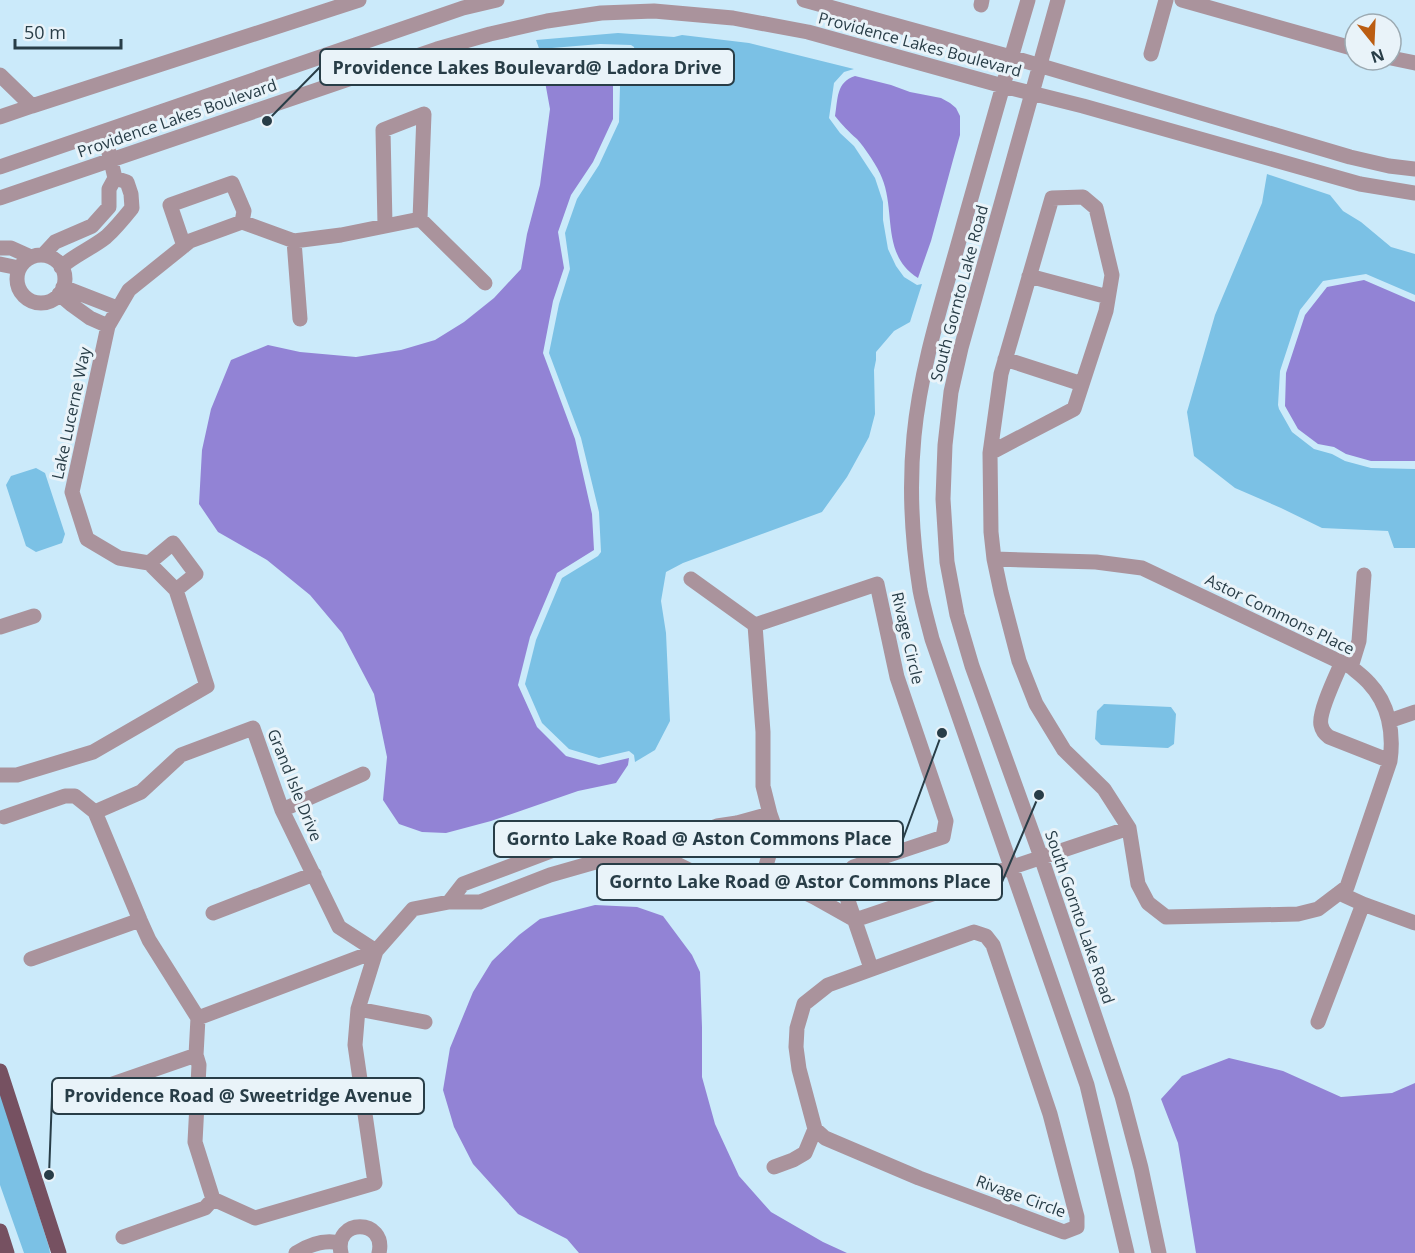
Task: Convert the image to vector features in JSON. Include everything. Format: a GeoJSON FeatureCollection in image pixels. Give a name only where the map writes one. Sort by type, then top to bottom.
{"type":"FeatureCollection","features":[{"type":"Feature","properties":{"kind":"main road"},"geometry":{"type":"LineString","coordinates":[[0,1071],[59,1253]]}},
{"type":"Feature","properties":{"kind":"main road"},"geometry":{"type":"LineString","coordinates":[[0,1231],[7,1253]]}},
{"type":"Feature","properties":{"kind":"street"},"geometry":{"type":"LineString","coordinates":[[0,117],[359,0]]}},
{"type":"Feature","properties":{"kind":"street","name":"Providence Lakes Boulevard"},"geometry":{"type":"LineString","coordinates":[[0,167],[463,8],[497,0]]}},
{"type":"Feature","properties":{"kind":"street","name":"Providence Lakes Boulevard"},"geometry":{"type":"LineString","coordinates":[[804,0],[1040,65],[1350,157],[1415,169]]}},
{"type":"Feature","properties":{"kind":"street","name":"South Gornto Lake Road"},"geometry":{"type":"LineString","coordinates":[[1028,0],[936,325],[921,389],[914,437],[912,490],[914,538],[921,592],[932,639],[1087,1086],[1127,1253]]}},
{"type":"Feature","properties":{"kind":"street","name":"South Gornto Lake Road"},"geometry":{"type":"LineString","coordinates":[[1058,0],[961,348],[951,392],[945,445],[943,499],[947,562],[957,615],[972,666],[1041,857],[1122,1096],[1141,1168],[1159,1253]]}},
{"type":"Feature","properties":{"kind":"street"},"geometry":{"type":"LineString","coordinates":[[1151,54],[1166,0]]}},
{"type":"Feature","properties":{"kind":"street"},"geometry":{"type":"LineString","coordinates":[[1182,0],[1343,46]]}},
{"type":"Feature","properties":{"kind":"street","name":"Providence Lakes Boulevard"},"geometry":{"type":"LineString","coordinates":[[0,198],[436,49],[548,21],[601,13],[654,11],[684,7],[808,32],[1360,184],[1415,193]]}},
{"type":"Feature","properties":{"kind":"street"},"geometry":{"type":"LineString","coordinates":[[0,75],[32,106]]}},
{"type":"Feature","properties":{"kind":"street"},"geometry":{"type":"LineString","coordinates":[[385,225],[383,130],[424,114],[420,219],[485,283]]}},
{"type":"Feature","properties":{"kind":"street"},"geometry":{"type":"LineString","coordinates":[[0,248],[11,248],[37,256],[50,257],[57,261],[64,280],[61,290],[54,299],[39,303],[31,301],[20,291],[17,275],[24,262],[37,256],[55,242],[92,226],[109,207],[109,189],[115,178],[104,132]]}},
{"type":"Feature","properties":{"kind":"street"},"geometry":{"type":"LineString","coordinates":[[61,267],[105,238],[132,208],[127,182],[115,178]]}},
{"type":"Feature","properties":{"kind":"street"},"geometry":{"type":"LineString","coordinates":[[184,246],[170,205],[232,183],[244,211],[242,222],[294,241],[341,235],[420,219]]}},
{"type":"Feature","properties":{"kind":"street","name":"Astor Commons Place"},"geometry":{"type":"LineString","coordinates":[[990,453],[1074,410],[1106,311],[1112,275],[1096,208],[1083,197],[1052,198],[1001,374],[990,453],[991,531],[994,559],[1019,661],[1035,704],[1064,750],[1104,789],[1129,828],[1138,884],[1148,903],[1166,917],[1298,914],[1318,909],[1347,887],[1390,761],[1392,745],[1389,721],[1382,700],[1370,683],[1346,665],[1142,568],[1096,562],[994,559]]}},
{"type":"Feature","properties":{"kind":"street","name":"Lake Lucerne Way"},"geometry":{"type":"LineString","coordinates":[[149,563],[119,558],[87,539],[72,492],[108,326],[129,290],[190,241],[242,222]]}},
{"type":"Feature","properties":{"kind":"street"},"geometry":{"type":"LineString","coordinates":[[294,241],[300,319]]}},
{"type":"Feature","properties":{"kind":"street"},"geometry":{"type":"LineString","coordinates":[[0,264],[20,268]]}},
{"type":"Feature","properties":{"kind":"street"},"geometry":{"type":"LineString","coordinates":[[1029,276],[1108,297]]}},
{"type":"Feature","properties":{"kind":"street"},"geometry":{"type":"LineString","coordinates":[[61,290],[117,308]]}},
{"type":"Feature","properties":{"kind":"street"},"geometry":{"type":"LineString","coordinates":[[61,290],[72,305],[90,318],[108,326]]}},
{"type":"Feature","properties":{"kind":"street"},"geometry":{"type":"LineString","coordinates":[[1005,359],[1082,384]]}},
{"type":"Feature","properties":{"kind":"street"},"geometry":{"type":"LineString","coordinates":[[0,775],[17,775],[93,752],[207,686],[176,590],[149,563],[173,543],[196,574],[176,590]]}},
{"type":"Feature","properties":{"kind":"street"},"geometry":{"type":"LineString","coordinates":[[1364,575],[1359,641],[1321,714],[1320,724],[1329,737],[1390,761]]}},
{"type":"Feature","properties":{"kind":"street"},"geometry":{"type":"LineString","coordinates":[[691,579],[755,624],[763,732],[763,786],[776,831],[763,876]]}},
{"type":"Feature","properties":{"kind":"street","name":"Rivage Circle"},"geometry":{"type":"LineString","coordinates":[[755,624],[878,584],[897,677],[946,821],[943,837],[853,867],[843,886],[871,968]]}},
{"type":"Feature","properties":{"kind":"street"},"geometry":{"type":"LineString","coordinates":[[0,627],[34,616]]}},
{"type":"Feature","properties":{"kind":"street"},"geometry":{"type":"LineString","coordinates":[[1389,721],[1415,712]]}},
{"type":"Feature","properties":{"kind":"street","name":"Grand Isle Drive"},"geometry":{"type":"LineString","coordinates":[[95,812],[141,792],[181,754],[253,728],[282,810],[339,927],[376,951]]}},
{"type":"Feature","properties":{"kind":"street"},"geometry":{"type":"LineString","coordinates":[[282,810],[363,774]]}},
{"type":"Feature","properties":{"kind":"street"},"geometry":{"type":"LineString","coordinates":[[4,817],[64,796],[75,796],[95,812],[149,940],[198,1018],[196,1055],[199,1065],[195,1142],[213,1199],[255,1218],[375,1183],[355,1045],[358,1010],[376,951],[413,909],[449,902],[480,902],[545,877],[606,859],[634,862],[664,859],[681,839],[717,826],[770,814]]}},
{"type":"Feature","properties":{"kind":"street"},"geometry":{"type":"LineString","coordinates":[[449,902],[463,884],[559,848],[600,839],[636,844],[690,871],[763,876],[787,884],[855,920],[1129,828]]}},
{"type":"Feature","properties":{"kind":"street"},"geometry":{"type":"LineString","coordinates":[[538,855],[545,877]]}},
{"type":"Feature","properties":{"kind":"street"},"geometry":{"type":"LineString","coordinates":[[213,913],[314,874]]}},
{"type":"Feature","properties":{"kind":"street"},"geometry":{"type":"LineString","coordinates":[[1339,893],[1415,923]]}},
{"type":"Feature","properties":{"kind":"street"},"geometry":{"type":"LineString","coordinates":[[1318,1022],[1363,904]]}},
{"type":"Feature","properties":{"kind":"street"},"geometry":{"type":"LineString","coordinates":[[31,959],[140,920]]}},
{"type":"Feature","properties":{"kind":"street","name":"Rivage Circle"},"geometry":{"type":"LineString","coordinates":[[974,932],[986,936],[993,945],[1050,1114],[1077,1217],[1077,1227],[1064,1232],[919,1178],[825,1138],[815,1129],[799,1070],[796,1047],[797,1028],[804,1004],[828,985],[871,968],[974,932]]}},
{"type":"Feature","properties":{"kind":"street"},"geometry":{"type":"LineString","coordinates":[[198,1018],[376,951]]}},
{"type":"Feature","properties":{"kind":"street"},"geometry":{"type":"LineString","coordinates":[[358,1010],[424,1022]]}},
{"type":"Feature","properties":{"kind":"street"},"geometry":{"type":"LineString","coordinates":[[75,1097],[196,1055]]}},
{"type":"Feature","properties":{"kind":"street"},"geometry":{"type":"LineString","coordinates":[[774,1167],[805,1153],[815,1129]]}},
{"type":"Feature","properties":{"kind":"street"},"geometry":{"type":"LineString","coordinates":[[123,1236],[205,1208],[213,1199]]}},
{"type":"Feature","properties":{"kind":"street"},"geometry":{"type":"LineString","coordinates":[[296,1253],[319,1242],[331,1241],[341,1248],[342,1237],[346,1232],[351,1228],[364,1226],[378,1238],[379,1253]]}},
{"type":"Feature","properties":{"kind":"shaded area"},"geometry":{"type":"Polygon","coordinates":[[[618,33],[674,37],[682,35],[749,43],[854,69],[844,72],[834,83],[829,118],[854,146],[875,178],[883,202],[883,220],[888,249],[896,266],[904,277],[917,285],[922,284],[910,322],[894,331],[876,352],[875,414],[869,437],[847,477],[822,512],[683,563],[666,572],[661,601],[666,633],[670,721],[655,750],[635,762],[634,755],[629,751],[599,758],[569,749],[542,723],[525,684],[536,640],[562,578],[601,552],[599,512],[581,438],[549,353],[559,304],[570,269],[565,233],[577,199],[599,165],[619,122],[620,86],[635,53],[631,45],[600,44],[552,48],[546,54],[541,54],[536,40],[618,33]]]}},
{"type":"Feature","properties":{"kind":"shaded area"},"geometry":{"type":"Polygon","coordinates":[[[600,51],[629,52],[613,84],[613,119],[593,162],[571,195],[558,232],[564,268],[553,301],[543,353],[575,439],[592,514],[594,550],[557,573],[530,637],[518,685],[537,727],[566,756],[599,765],[629,758],[628,765],[616,783],[578,791],[491,821],[446,833],[422,832],[399,824],[383,800],[387,757],[374,694],[342,633],[310,595],[267,560],[218,532],[199,504],[202,450],[211,409],[231,360],[268,345],[300,352],[356,357],[401,350],[435,340],[464,322],[494,298],[521,269],[527,234],[540,185],[550,109],[544,76],[553,55],[600,51]]]}},
{"type":"Feature","properties":{"kind":"shaded area"},"geometry":{"type":"Polygon","coordinates":[[[855,76],[910,92],[941,98],[956,108],[960,116],[960,135],[931,241],[918,278],[906,268],[894,245],[886,191],[880,174],[860,143],[835,116],[841,87],[844,82],[855,76]]]}},
{"type":"Feature","properties":{"kind":"shaded area"},"geometry":{"type":"Polygon","coordinates":[[[1267,174],[1330,195],[1343,211],[1361,222],[1391,247],[1415,254],[1415,295],[1366,274],[1323,281],[1300,310],[1280,371],[1278,405],[1292,432],[1314,449],[1371,468],[1415,469],[1415,548],[1394,548],[1388,531],[1322,528],[1235,488],[1194,456],[1187,412],[1215,315],[1262,203],[1267,174]]]}},
{"type":"Feature","properties":{"kind":"shaded area"},"geometry":{"type":"Polygon","coordinates":[[[1364,280],[1415,302],[1415,461],[1371,461],[1346,454],[1334,447],[1318,444],[1298,429],[1285,406],[1286,373],[1305,315],[1327,287],[1364,280]]]}},
{"type":"Feature","properties":{"kind":"shaded area"},"geometry":{"type":"Polygon","coordinates":[[[36,468],[45,473],[65,534],[62,543],[36,552],[26,546],[6,485],[11,476],[36,468]]]}},
{"type":"Feature","properties":{"kind":"shaded area"},"geometry":{"type":"Polygon","coordinates":[[[1104,704],[1171,707],[1176,714],[1174,744],[1168,748],[1101,745],[1095,739],[1097,711],[1104,704]]]}},
{"type":"Feature","properties":{"kind":"shaded area"},"geometry":{"type":"Polygon","coordinates":[[[595,905],[637,907],[663,916],[692,955],[700,972],[702,1077],[715,1124],[739,1176],[771,1212],[847,1253],[579,1253],[567,1239],[518,1214],[473,1164],[454,1127],[443,1090],[450,1048],[473,992],[492,961],[540,919],[595,905]]]}},
{"type":"Feature","properties":{"kind":"shaded area"},"geometry":{"type":"Polygon","coordinates":[[[1229,1058],[1283,1071],[1341,1097],[1392,1093],[1415,1083],[1415,1253],[1196,1253],[1178,1143],[1161,1099],[1182,1076],[1229,1058]]]}},
{"type":"Feature","properties":{"kind":"shaded area"},"geometry":{"type":"Polygon","coordinates":[[[0,1092],[50,1253],[24,1253],[0,1185],[0,1092]]]}},
{"type":"Feature","properties":{"kind":"place","name":"Providence Lakes Boulevard@ Ladora Drive"},"geometry":{"type":"Point","coordinates":[267,121]}},
{"type":"Feature","properties":{"kind":"place","name":"Gornto Lake Road @ Aston Commons Place"},"geometry":{"type":"Point","coordinates":[942,733]}},
{"type":"Feature","properties":{"kind":"place","name":"Gornto Lake Road @ Astor Commons Place"},"geometry":{"type":"Point","coordinates":[1039,795]}},
{"type":"Feature","properties":{"kind":"place","name":"Providence Road @ Sweetridge Avenue"},"geometry":{"type":"Point","coordinates":[49,1175]}}]}
